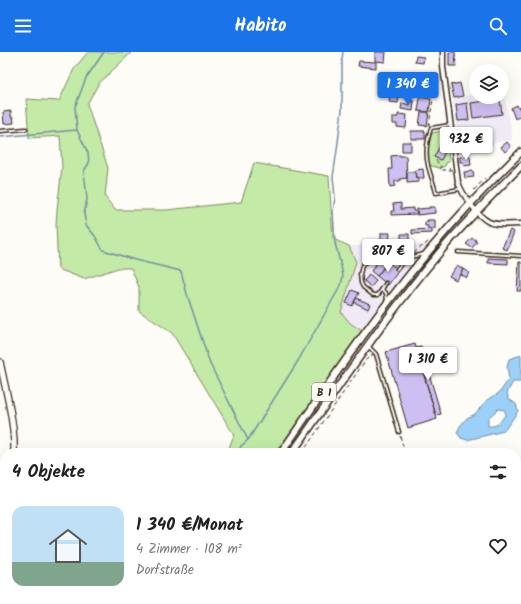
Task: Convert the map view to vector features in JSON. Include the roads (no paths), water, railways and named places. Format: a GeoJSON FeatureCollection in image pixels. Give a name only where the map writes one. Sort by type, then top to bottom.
{"type":"FeatureCollection","features":[{"type":"Feature","properties":{"kind":"main road","name":"B 1"},"geometry":{"type":"LineString","coordinates":[[285,448],[388,302],[427,253],[470,204],[521,152]]}},
{"type":"Feature","properties":{"kind":"main road","name":"B 1"},"geometry":{"type":"LineString","coordinates":[[296,448],[368,346],[439,253],[521,166]]}},
{"type":"Feature","properties":{"kind":"street"},"geometry":{"type":"LineString","coordinates":[[443,52],[443,67],[460,189],[470,204],[489,222],[501,224],[521,224]]}},
{"type":"Feature","properties":{"kind":"street"},"geometry":{"type":"LineString","coordinates":[[0,362],[11,416],[14,448]]}},
{"type":"Feature","properties":{"kind":"lane"},"geometry":{"type":"LineString","coordinates":[[451,125],[431,128],[428,137],[428,164],[436,193],[460,189]]}},
{"type":"Feature","properties":{"kind":"lane"},"geometry":{"type":"LineString","coordinates":[[0,131],[26,129]]}},
{"type":"Feature","properties":{"kind":"lane"},"geometry":{"type":"LineString","coordinates":[[386,283],[378,295],[373,295],[363,288],[361,283],[360,274],[362,266],[374,250],[381,248],[391,249],[406,258]]}},
{"type":"Feature","properties":{"kind":"lane"},"geometry":{"type":"LineString","coordinates":[[458,252],[521,256]]}},
{"type":"Feature","properties":{"kind":"lane"},"geometry":{"type":"LineString","coordinates":[[397,269],[406,258],[427,253]]}},
{"type":"Feature","properties":{"kind":"lane"},"geometry":{"type":"LineString","coordinates":[[382,289],[386,293],[388,302]]}},
{"type":"Feature","properties":{"kind":"lane"},"geometry":{"type":"LineString","coordinates":[[368,346],[376,354],[399,432]]}},
{"type":"Feature","properties":{"kind":"water"},"geometry":{"type":"Polygon","coordinates":[[[521,355],[521,382],[513,382],[507,393],[509,399],[516,404],[518,411],[504,431],[467,440],[461,438],[457,433],[460,426],[467,418],[475,414],[485,402],[500,392],[509,379],[507,368],[509,359],[521,355]],[[498,409],[488,418],[488,426],[498,424],[505,415],[505,410],[498,409]]]}},
{"type":"Feature","properties":{"kind":"waterway"},"geometry":{"type":"LineString","coordinates":[[104,52],[86,78],[75,107],[77,130],[88,153],[89,163],[84,171],[87,199],[84,214],[86,225],[95,236],[103,250],[135,260],[181,271],[210,364],[248,440]]}},
{"type":"Feature","properties":{"kind":"waterway"},"geometry":{"type":"LineString","coordinates":[[240,448],[248,440],[298,361],[341,285],[343,276],[335,243],[333,212],[335,197],[333,177],[342,110],[343,52]]}},
{"type":"Feature","properties":{"kind":"waterway"},"geometry":{"type":"LineString","coordinates":[[0,137],[77,130]]}}]}
